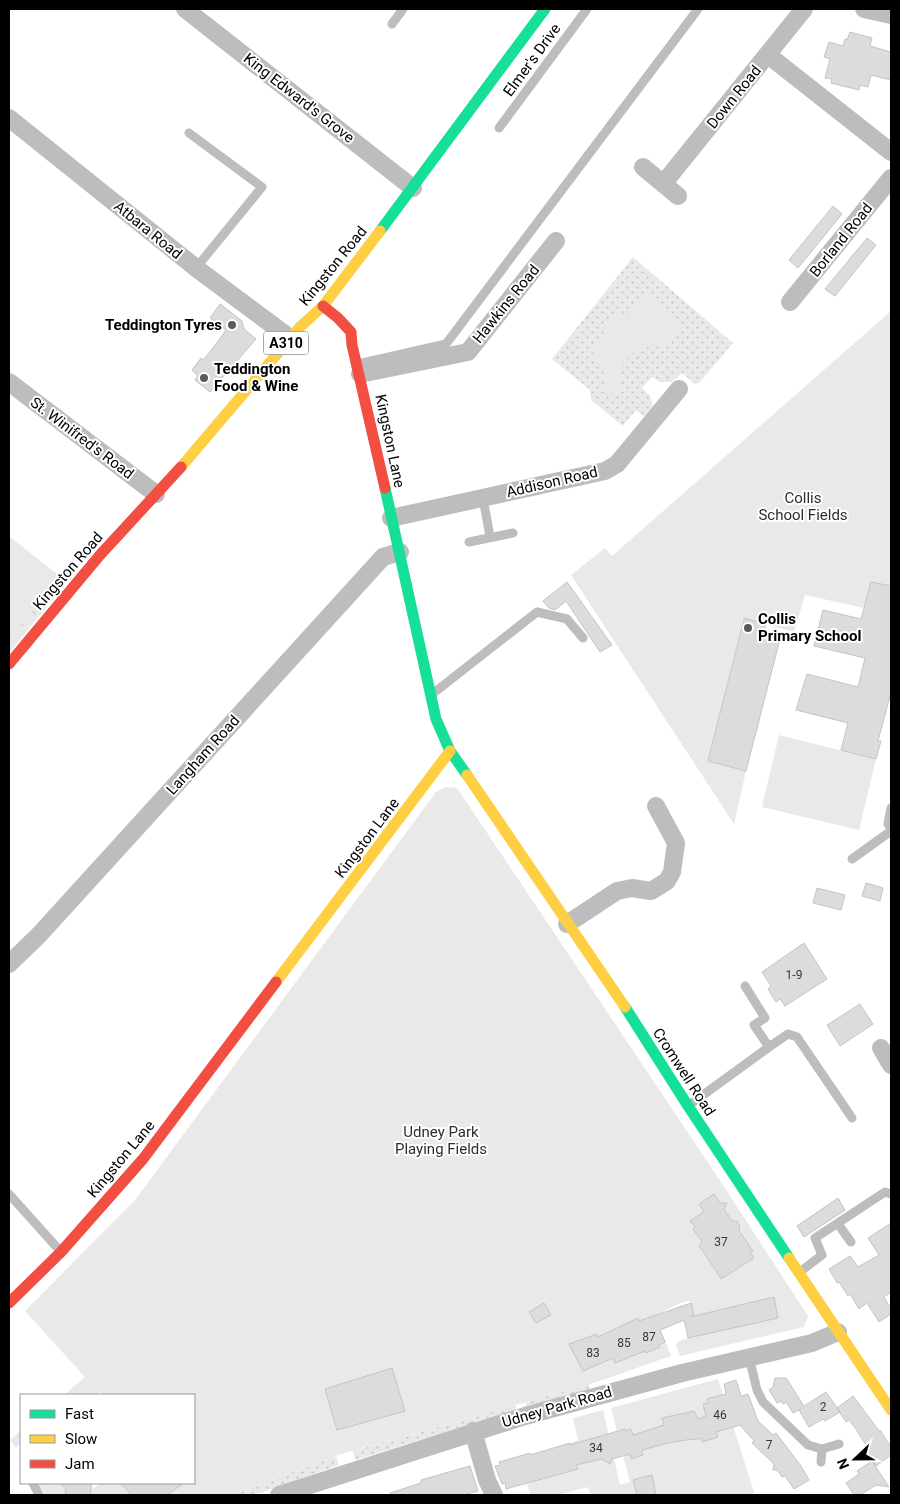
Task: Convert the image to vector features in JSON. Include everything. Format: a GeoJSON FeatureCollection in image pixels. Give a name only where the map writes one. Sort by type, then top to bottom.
{"type":"FeatureCollection","features":[{"type":"Feature","properties":{"kind":"main road","name":"Kingston Road"},"geometry":{"type":"LineString","coordinates":[[9,664],[100,555],[156,494],[290,338],[323,306],[414,188],[545,9]]}},
{"type":"Feature","properties":{"kind":"main road","name":"Kingston Lane"},"geometry":{"type":"LineString","coordinates":[[9,1304],[61,1252],[143,1160],[450,751],[436,720],[400,552],[352,345],[351,332],[323,306]]}},
{"type":"Feature","properties":{"kind":"main road","name":"Cromwell Road"},"geometry":{"type":"LineString","coordinates":[[450,751],[617,995],[838,1332],[889,1400]]}},
{"type":"Feature","properties":{"kind":"street","name":"King Edward's Grove"},"geometry":{"type":"LineString","coordinates":[[184,9],[414,188]]}},
{"type":"Feature","properties":{"kind":"street","name":"Down Road"},"geometry":{"type":"LineString","coordinates":[[663,184],[804,9]]}},
{"type":"Feature","properties":{"kind":"street"},"geometry":{"type":"LineString","coordinates":[[864,9],[891,15]]}},
{"type":"Feature","properties":{"kind":"street"},"geometry":{"type":"LineString","coordinates":[[768,55],[891,152]]}},
{"type":"Feature","properties":{"kind":"street","name":"Atbara Road"},"geometry":{"type":"LineString","coordinates":[[9,118],[196,268],[290,338]]}},
{"type":"Feature","properties":{"kind":"street"},"geometry":{"type":"LineString","coordinates":[[643,167],[678,196]]}},
{"type":"Feature","properties":{"kind":"street","name":"Borland Road"},"geometry":{"type":"LineString","coordinates":[[790,302],[891,178]]}},
{"type":"Feature","properties":{"kind":"street","name":"Hawkins Road"},"geometry":{"type":"LineString","coordinates":[[358,369],[468,352],[556,241]]}},
{"type":"Feature","properties":{"kind":"street","name":"St. Winifred's Road"},"geometry":{"type":"LineString","coordinates":[[9,382],[156,494]]}},
{"type":"Feature","properties":{"kind":"street","name":"Addison Road"},"geometry":{"type":"LineString","coordinates":[[392,518],[605,470],[617,464],[680,389]]}},
{"type":"Feature","properties":{"kind":"street","name":"Langham Road"},"geometry":{"type":"LineString","coordinates":[[9,964],[39,935],[382,557],[400,552]]}},
{"type":"Feature","properties":{"kind":"street"},"geometry":{"type":"LineString","coordinates":[[567,924],[617,891],[632,888],[651,891],[667,881],[672,872],[676,843],[656,806]]}},
{"type":"Feature","properties":{"kind":"street"},"geometry":{"type":"LineString","coordinates":[[881,1048],[891,1065]]}},
{"type":"Feature","properties":{"kind":"street","name":"Udney Park Road"},"geometry":{"type":"LineString","coordinates":[[279,1495],[473,1431],[602,1394],[812,1343],[838,1332]]}},
{"type":"Feature","properties":{"kind":"street"},"geometry":{"type":"LineString","coordinates":[[473,1431],[487,1480],[494,1495]]}},
{"type":"Feature","properties":{"kind":"lane"},"geometry":{"type":"LineString","coordinates":[[392,24],[403,9]]}},
{"type":"Feature","properties":{"kind":"lane","name":"Elmer's Drive"},"geometry":{"type":"LineString","coordinates":[[499,128],[587,9]]}},
{"type":"Feature","properties":{"kind":"lane"},"geometry":{"type":"LineString","coordinates":[[358,369],[446,344],[698,9]]}},
{"type":"Feature","properties":{"kind":"lane"},"geometry":{"type":"LineString","coordinates":[[189,133],[262,187],[196,268]]}},
{"type":"Feature","properties":{"kind":"lane"},"geometry":{"type":"LineString","coordinates":[[483,498],[490,537]]}},
{"type":"Feature","properties":{"kind":"lane"},"geometry":{"type":"LineString","coordinates":[[469,542],[513,533]]}},
{"type":"Feature","properties":{"kind":"lane"},"geometry":{"type":"LineString","coordinates":[[431,695],[537,612],[568,619],[583,638]]}},
{"type":"Feature","properties":{"kind":"lane"},"geometry":{"type":"LineString","coordinates":[[852,858],[891,829],[888,824],[891,808]]}},
{"type":"Feature","properties":{"kind":"lane"},"geometry":{"type":"LineString","coordinates":[[745,986],[765,1018],[754,1025],[769,1047]]}},
{"type":"Feature","properties":{"kind":"lane"},"geometry":{"type":"LineString","coordinates":[[688,1106],[788,1034],[797,1036],[852,1118]]}},
{"type":"Feature","properties":{"kind":"lane"},"geometry":{"type":"LineString","coordinates":[[799,1272],[822,1256],[815,1238],[885,1192],[891,1194]]}},
{"type":"Feature","properties":{"kind":"lane"},"geometry":{"type":"LineString","coordinates":[[9,1194],[61,1252]]}},
{"type":"Feature","properties":{"kind":"lane"},"geometry":{"type":"LineString","coordinates":[[838,1224],[851,1242]]}},
{"type":"Feature","properties":{"kind":"lane"},"geometry":{"type":"LineString","coordinates":[[749,1357],[757,1390],[763,1402],[808,1445],[822,1449],[840,1444]]}},
{"type":"Feature","properties":{"kind":"lane"},"geometry":{"type":"LineString","coordinates":[[821,1462],[822,1449]]}},
{"type":"Feature","properties":{"kind":"green space"},"geometry":{"type":"Polygon","coordinates":[[[633,257],[733,343],[699,383],[695,384],[682,373],[672,382],[660,382],[652,377],[642,388],[650,396],[653,406],[644,417],[636,410],[623,426],[591,400],[590,390],[552,359],[633,257]]]}},
{"type":"Feature","properties":{"kind":"green space"},"geometry":{"type":"Polygon","coordinates":[[[648,294],[682,325],[664,346],[630,314],[648,294]]]}},
{"type":"Feature","properties":{"kind":"green space"},"geometry":{"type":"Polygon","coordinates":[[[617,308],[658,343],[654,346],[637,349],[623,362],[620,378],[622,392],[615,394],[606,389],[604,373],[591,356],[617,308]]]}},
{"type":"Feature","properties":{"kind":"green space","name":"Collis School Fields"},"geometry":{"type":"Polygon","coordinates":[[[891,311],[891,586],[871,582],[864,608],[805,595],[794,632],[743,618],[708,760],[746,771],[734,824],[571,575],[605,548],[612,556],[891,311]]]}},
{"type":"Feature","properties":{"kind":"green space"},"geometry":{"type":"Polygon","coordinates":[[[9,536],[62,578],[9,637],[9,536]]]}},
{"type":"Feature","properties":{"kind":"green space"},"geometry":{"type":"Polygon","coordinates":[[[62,572],[71,577],[9,653],[9,632],[52,579],[62,572]]]}},
{"type":"Feature","properties":{"kind":"green space"},"geometry":{"type":"Polygon","coordinates":[[[779,735],[876,759],[859,830],[762,807],[779,735]]]}},
{"type":"Feature","properties":{"kind":"green space","name":"Udney Park Playing Fields"},"geometry":{"type":"Polygon","coordinates":[[[445,787],[457,788],[719,1179],[808,1316],[804,1327],[680,1356],[676,1345],[679,1341],[698,1335],[690,1301],[680,1303],[660,1313],[662,1318],[657,1320],[671,1356],[588,1385],[341,1454],[231,1495],[167,1495],[180,1486],[179,1484],[195,1484],[195,1394],[102,1394],[101,1392],[98,1394],[65,1394],[85,1377],[25,1311],[135,1200],[436,792],[445,787]]]}},
{"type":"Feature","properties":{"kind":"green space"},"geometry":{"type":"Polygon","coordinates":[[[718,1379],[755,1495],[591,1495],[588,1487],[558,1495],[531,1495],[527,1484],[538,1480],[534,1466],[547,1478],[578,1469],[570,1443],[578,1440],[573,1418],[603,1410],[620,1485],[630,1482],[611,1408],[718,1379]]]}},
{"type":"Feature","properties":{"kind":"green space"},"geometry":{"type":"Polygon","coordinates":[[[588,1385],[591,1391],[527,1408],[526,1402],[588,1385]]]}},
{"type":"Feature","properties":{"kind":"green space"},"geometry":{"type":"Polygon","coordinates":[[[516,1405],[516,1410],[355,1460],[353,1451],[516,1405]]]}},
{"type":"Feature","properties":{"kind":"green space"},"geometry":{"type":"Polygon","coordinates":[[[20,1431],[20,1444],[16,1448],[10,1440],[20,1431]]]}},
{"type":"Feature","properties":{"kind":"green space"},"geometry":{"type":"Polygon","coordinates":[[[336,1456],[339,1465],[254,1495],[231,1495],[336,1456]]]}},
{"type":"Feature","properties":{"kind":"green space"},"geometry":{"type":"Polygon","coordinates":[[[40,1484],[67,1485],[65,1495],[45,1495],[40,1484]]]}},
{"type":"Feature","properties":{"kind":"green space"},"geometry":{"type":"Polygon","coordinates":[[[100,1484],[122,1484],[131,1495],[90,1495],[91,1490],[100,1484]]]}},
{"type":"Feature","properties":{"kind":"building"},"geometry":{"type":"Polygon","coordinates":[[[850,32],[872,38],[870,46],[891,52],[891,80],[871,75],[868,87],[860,85],[859,90],[831,83],[832,79],[825,78],[830,59],[824,57],[829,42],[843,46],[850,32]]]}},
{"type":"Feature","properties":{"kind":"building"},"geometry":{"type":"Polygon","coordinates":[[[833,206],[842,214],[798,268],[789,260],[833,206]]]}},
{"type":"Feature","properties":{"kind":"building"},"geometry":{"type":"Polygon","coordinates":[[[867,238],[876,245],[835,296],[825,289],[867,238]]]}},
{"type":"Feature","properties":{"kind":"building"},"geometry":{"type":"Polygon","coordinates":[[[220,304],[242,321],[244,329],[256,339],[210,392],[195,380],[198,376],[192,370],[201,358],[203,360],[226,330],[210,318],[220,304]]]}},
{"type":"Feature","properties":{"kind":"building"},"geometry":{"type":"Polygon","coordinates":[[[567,582],[612,645],[600,652],[566,601],[555,610],[549,608],[543,601],[567,582]]]}},
{"type":"Feature","properties":{"kind":"building"},"geometry":{"type":"Polygon","coordinates":[[[871,582],[891,586],[891,692],[878,741],[881,741],[876,759],[841,750],[848,723],[796,710],[807,674],[858,687],[865,658],[814,646],[823,610],[861,619],[871,582]]]}},
{"type":"Feature","properties":{"kind":"building"},"geometry":{"type":"Polygon","coordinates":[[[744,618],[766,624],[764,631],[781,635],[746,771],[708,761],[744,618]]]}},
{"type":"Feature","properties":{"kind":"building"},"geometry":{"type":"Polygon","coordinates":[[[866,883],[883,888],[880,901],[862,896],[866,883]]]}},
{"type":"Feature","properties":{"kind":"building"},"geometry":{"type":"Polygon","coordinates":[[[817,888],[845,895],[841,910],[813,903],[817,888]]]}},
{"type":"Feature","properties":{"kind":"building"},"geometry":{"type":"Polygon","coordinates":[[[804,943],[827,979],[785,1006],[780,999],[776,1002],[768,989],[771,986],[762,972],[804,943]]]}},
{"type":"Feature","properties":{"kind":"building"},"geometry":{"type":"Polygon","coordinates":[[[860,1004],[873,1024],[840,1046],[827,1025],[860,1004]]]}},
{"type":"Feature","properties":{"kind":"building"},"geometry":{"type":"Polygon","coordinates":[[[714,1194],[720,1203],[727,1203],[724,1209],[732,1221],[737,1221],[740,1227],[739,1231],[753,1251],[750,1253],[754,1258],[721,1279],[699,1245],[702,1242],[690,1221],[704,1212],[699,1204],[714,1194]]]}},
{"type":"Feature","properties":{"kind":"building"},"geometry":{"type":"Polygon","coordinates":[[[838,1198],[845,1210],[804,1237],[797,1226],[838,1198]]]}},
{"type":"Feature","properties":{"kind":"building"},"geometry":{"type":"Polygon","coordinates":[[[891,1223],[891,1292],[884,1297],[891,1309],[891,1314],[879,1322],[867,1303],[859,1309],[850,1294],[848,1296],[839,1282],[837,1283],[829,1269],[850,1256],[858,1267],[879,1255],[868,1238],[891,1223]]]}},
{"type":"Feature","properties":{"kind":"building"},"geometry":{"type":"Polygon","coordinates":[[[774,1297],[778,1318],[688,1338],[684,1320],[660,1330],[665,1342],[659,1345],[660,1347],[615,1363],[613,1358],[583,1371],[569,1344],[597,1334],[598,1337],[638,1318],[639,1321],[691,1303],[694,1315],[690,1317],[774,1297]]]}},
{"type":"Feature","properties":{"kind":"building"},"geometry":{"type":"Polygon","coordinates":[[[544,1303],[551,1315],[536,1323],[529,1312],[544,1303]]]}},
{"type":"Feature","properties":{"kind":"building"},"geometry":{"type":"Polygon","coordinates":[[[392,1368],[405,1411],[337,1430],[325,1389],[392,1368]]]}},
{"type":"Feature","properties":{"kind":"building"},"geometry":{"type":"Polygon","coordinates":[[[775,1378],[786,1378],[804,1406],[826,1392],[840,1412],[825,1421],[823,1419],[809,1427],[799,1410],[793,1413],[786,1402],[783,1404],[781,1401],[777,1403],[769,1390],[773,1387],[775,1378]]]}},
{"type":"Feature","properties":{"kind":"building"},"geometry":{"type":"Polygon","coordinates":[[[736,1380],[741,1396],[748,1394],[758,1421],[773,1435],[776,1433],[809,1480],[794,1489],[785,1476],[782,1477],[777,1470],[773,1470],[774,1464],[752,1443],[754,1441],[740,1425],[716,1432],[718,1437],[702,1442],[701,1438],[668,1443],[642,1450],[643,1455],[631,1459],[630,1454],[612,1459],[610,1464],[602,1459],[576,1465],[578,1469],[506,1489],[505,1483],[502,1484],[495,1466],[500,1465],[499,1462],[570,1443],[570,1445],[625,1429],[626,1431],[631,1429],[633,1435],[664,1425],[662,1418],[694,1411],[698,1419],[706,1416],[703,1404],[708,1403],[707,1399],[726,1394],[724,1384],[736,1380]]]}},
{"type":"Feature","properties":{"kind":"building"},"geometry":{"type":"Polygon","coordinates":[[[853,1396],[891,1447],[891,1455],[876,1466],[866,1451],[869,1450],[856,1429],[849,1420],[846,1422],[837,1408],[853,1396]]]}},
{"type":"Feature","properties":{"kind":"building"},"geometry":{"type":"Polygon","coordinates":[[[872,1461],[889,1487],[876,1485],[860,1495],[854,1495],[846,1483],[859,1474],[857,1471],[872,1461]]]}},
{"type":"Feature","properties":{"kind":"building"},"geometry":{"type":"Polygon","coordinates":[[[470,1466],[478,1491],[463,1495],[391,1495],[390,1493],[421,1483],[421,1480],[470,1466]]]}},
{"type":"Feature","properties":{"kind":"building"},"geometry":{"type":"Polygon","coordinates":[[[652,1475],[656,1495],[637,1495],[633,1480],[652,1475]]]}},
{"type":"Feature","properties":{"kind":"building"},"geometry":{"type":"Polygon","coordinates":[[[62,1484],[92,1484],[90,1495],[65,1495],[66,1490],[62,1484]]]}},
{"type":"Feature","properties":{"kind":"building"},"geometry":{"type":"Polygon","coordinates":[[[122,1484],[183,1484],[167,1495],[131,1495],[122,1484]]]}},
{"type":"Feature","properties":{"kind":"traffic: fast"},"geometry":{"type":"LineString","coordinates":[[380,231],[545,9]]}},
{"type":"Feature","properties":{"kind":"traffic: fast"},"geometry":{"type":"LineString","coordinates":[[385,488],[436,719],[450,751],[467,775]]}},
{"type":"Feature","properties":{"kind":"traffic: fast"},"geometry":{"type":"LineString","coordinates":[[625,1007],[789,1258]]}},
{"type":"Feature","properties":{"kind":"traffic: slow"},"geometry":{"type":"LineString","coordinates":[[181,467],[300,327],[323,306],[380,231]]}},
{"type":"Feature","properties":{"kind":"traffic: slow"},"geometry":{"type":"LineString","coordinates":[[276,982],[450,751]]}},
{"type":"Feature","properties":{"kind":"traffic: slow"},"geometry":{"type":"LineString","coordinates":[[467,775],[625,1007]]}},
{"type":"Feature","properties":{"kind":"traffic: slow"},"geometry":{"type":"LineString","coordinates":[[789,1258],[891,1410]]}},
{"type":"Feature","properties":{"kind":"traffic: jam"},"geometry":{"type":"LineString","coordinates":[[323,306],[351,332],[352,345],[385,488]]}},
{"type":"Feature","properties":{"kind":"traffic: jam"},"geometry":{"type":"LineString","coordinates":[[9,664],[100,555],[181,467]]}},
{"type":"Feature","properties":{"kind":"traffic: jam"},"geometry":{"type":"LineString","coordinates":[[9,1303],[61,1252],[143,1159],[276,982]]}},
{"type":"Feature","properties":{"kind":"place","name":"Teddington Tyres"},"geometry":{"type":"Point","coordinates":[232,325]}},
{"type":"Feature","properties":{"kind":"place","name":"Teddington Food & Wine"},"geometry":{"type":"Point","coordinates":[204,378]}},
{"type":"Feature","properties":{"kind":"place","name":"Collis Primary School"},"geometry":{"type":"Point","coordinates":[748,628]}}]}
